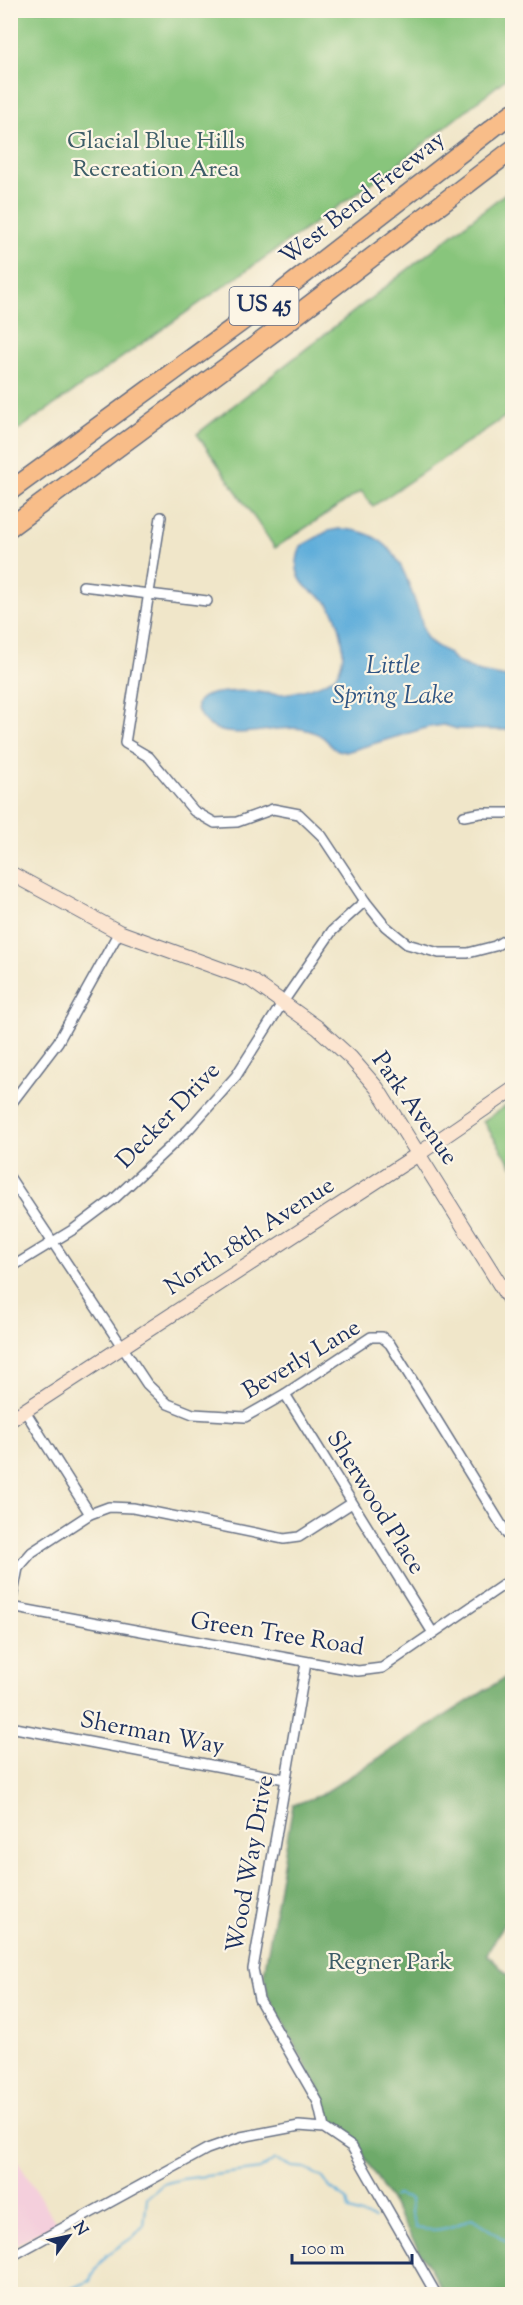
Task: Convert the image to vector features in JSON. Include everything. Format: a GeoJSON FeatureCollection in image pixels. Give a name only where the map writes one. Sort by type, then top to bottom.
{"type":"FeatureCollection","features":[{"type":"Feature","properties":{"kind":"highway","name":"West Bend Freeway"},"geometry":{"type":"LineString","coordinates":[[10,491],[270,301],[513,113]]}},
{"type":"Feature","properties":{"kind":"highway","name":"US 45"},"geometry":{"type":"LineString","coordinates":[[10,527],[290,321],[513,150]]}},
{"type":"Feature","properties":{"kind":"street"},"geometry":{"type":"LineString","coordinates":[[161,518],[125,743],[149,757],[194,811],[215,823],[237,822],[273,808],[299,814],[322,836],[385,926],[407,944],[439,953],[468,953],[495,945],[513,936]]}},
{"type":"Feature","properties":{"kind":"street"},"geometry":{"type":"LineString","coordinates":[[83,586],[207,601]]}},
{"type":"Feature","properties":{"kind":"street"},"geometry":{"type":"LineString","coordinates":[[464,816],[481,813],[513,813]]}},
{"type":"Feature","properties":{"kind":"street","name":"Park Avenue"},"geometry":{"type":"LineString","coordinates":[[10,873],[119,932],[251,980],[318,1028],[351,1058],[377,1088],[513,1304]]}},
{"type":"Feature","properties":{"kind":"street","name":"Decker Drive"},"geometry":{"type":"LineString","coordinates":[[10,1268],[75,1229],[114,1199],[188,1130],[236,1076],[283,1002],[332,932],[365,900]]}},
{"type":"Feature","properties":{"kind":"street"},"geometry":{"type":"LineString","coordinates":[[10,1105],[58,1042],[119,932]]}},
{"type":"Feature","properties":{"kind":"street","name":"North 18th Avenue"},"geometry":{"type":"LineString","coordinates":[[10,1420],[513,1090]]}},
{"type":"Feature","properties":{"kind":"street","name":"Beverly Lane"},"geometry":{"type":"LineString","coordinates":[[10,1178],[147,1384],[168,1404],[193,1414],[245,1417],[285,1394],[371,1337],[382,1337],[390,1344],[513,1542]]}},
{"type":"Feature","properties":{"kind":"street","name":"Sherwood Place"},"geometry":{"type":"LineString","coordinates":[[285,1394],[433,1633]]}},
{"type":"Feature","properties":{"kind":"street"},"geometry":{"type":"LineString","coordinates":[[25,1411],[90,1514]]}},
{"type":"Feature","properties":{"kind":"street"},"geometry":{"type":"LineString","coordinates":[[11,1607],[18,1568],[32,1552],[90,1514],[109,1508],[133,1508],[284,1539],[299,1537],[352,1503]]}},
{"type":"Feature","properties":{"kind":"street","name":"Green Tree Road"},"geometry":{"type":"LineString","coordinates":[[11,1607],[358,1671],[382,1668],[513,1579]]}},
{"type":"Feature","properties":{"kind":"street","name":"Wood Way Drive"},"geometry":{"type":"LineString","coordinates":[[306,1663],[253,1969],[259,1999],[318,2102],[324,2128]]}},
{"type":"Feature","properties":{"kind":"street","name":"Sherman Way"},"geometry":{"type":"LineString","coordinates":[[10,1727],[285,1779]]}},
{"type":"Feature","properties":{"kind":"street"},"geometry":{"type":"LineString","coordinates":[[10,2257],[207,2149],[241,2137],[299,2126],[324,2128],[352,2147],[436,2295]]}},
{"type":"Feature","properties":{"kind":"shaded area"},"geometry":{"type":"Polygon","coordinates":[[[10,2149],[56,2223],[11,2247],[10,2247],[10,2149]]]}},
{"type":"Feature","properties":{"kind":"green space","name":"Glacial Blue Hills Recreation Area"},"geometry":{"type":"Polygon","coordinates":[[[11,10],[512,11],[512,74],[393,168],[11,435],[11,10]]]}},
{"type":"Feature","properties":{"kind":"green space"},"geometry":{"type":"Polygon","coordinates":[[[512,188],[512,412],[373,506],[361,491],[275,548],[197,434],[512,188]]]}},
{"type":"Feature","properties":{"kind":"green space"},"geometry":{"type":"Polygon","coordinates":[[[512,1102],[512,1166],[483,1121],[512,1102]]]}},
{"type":"Feature","properties":{"kind":"green space","name":"Regner Park"},"geometry":{"type":"Polygon","coordinates":[[[512,1673],[512,1909],[487,1954],[512,1979],[512,2294],[445,2294],[355,2141],[331,2122],[321,2094],[268,1995],[264,1974],[293,1805],[321,1795],[512,1673]]]}},
{"type":"Feature","properties":{"kind":"water","name":"Little Spring Lake"},"geometry":{"type":"Polygon","coordinates":[[[339,529],[358,531],[373,537],[395,556],[409,584],[424,633],[430,641],[453,657],[455,661],[480,672],[512,678],[512,730],[457,729],[444,725],[429,727],[346,752],[334,749],[322,736],[306,730],[290,728],[233,733],[220,731],[209,725],[200,715],[197,707],[199,701],[212,694],[245,691],[277,694],[292,692],[321,684],[339,670],[343,644],[339,625],[326,601],[311,591],[302,581],[297,571],[297,559],[301,546],[328,531],[339,529]]]}},
{"type":"Feature","properties":{"kind":"waterway"},"geometry":{"type":"LineString","coordinates":[[61,2294],[90,2281],[108,2254],[133,2237],[144,2225],[147,2198],[163,2184],[182,2179],[261,2169],[275,2159],[292,2167],[305,2168],[323,2178],[330,2188],[347,2200],[349,2211],[374,2219]]}},
{"type":"Feature","properties":{"kind":"waterway"},"geometry":{"type":"LineString","coordinates":[[393,2197],[396,2195],[410,2199],[411,2213],[416,2228],[431,2230],[445,2228],[472,2218],[512,2245]]}}]}
